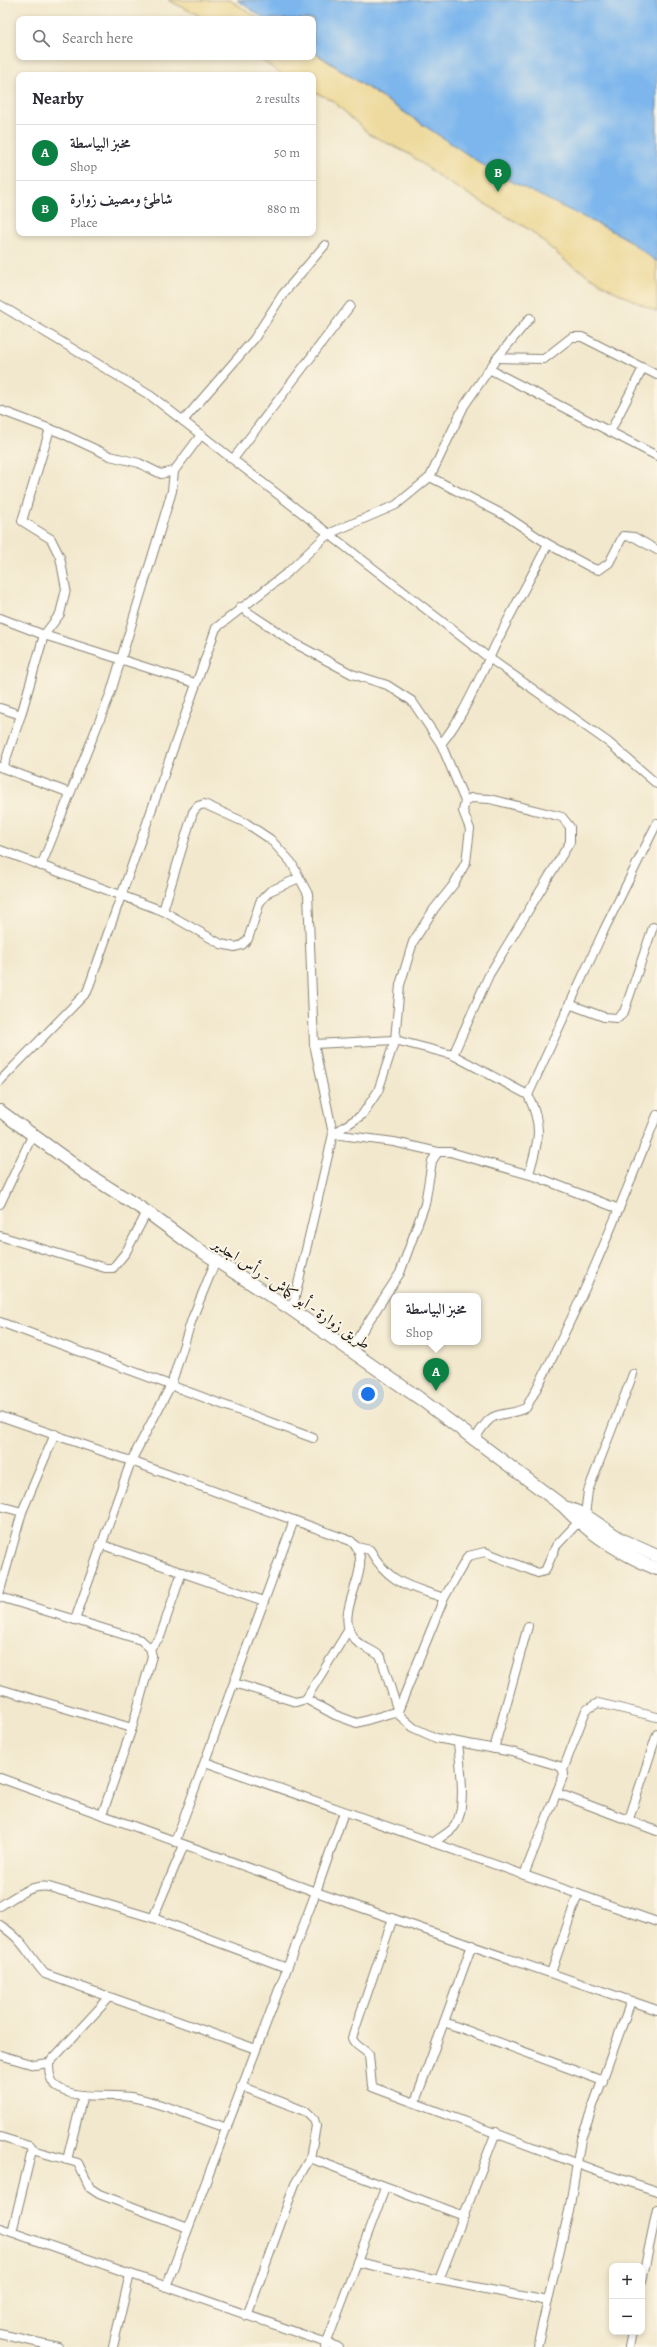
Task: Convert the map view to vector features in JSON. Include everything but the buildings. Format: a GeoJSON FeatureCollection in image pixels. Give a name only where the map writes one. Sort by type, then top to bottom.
{"type":"FeatureCollection","features":[{"type":"Feature","properties":{"kind":"main road","name":"طريق زوارة - أبو كماش - رأس اجدير"},"geometry":{"type":"LineString","coordinates":[[0,1111],[84,1172],[147,1212],[350,1350],[475,1439],[563,1506],[619,1545]]}},
{"type":"Feature","properties":{"kind":"main road"},"geometry":{"type":"LineString","coordinates":[[619,1545],[657,1556]]}},
{"type":"Feature","properties":{"kind":"main road"},"geometry":{"type":"LineString","coordinates":[[619,1545],[657,1569]]}},
{"type":"Feature","properties":{"kind":"street"},"geometry":{"type":"LineString","coordinates":[[183,421],[254,339],[283,294],[325,245]]}},
{"type":"Feature","properties":{"kind":"street"},"geometry":{"type":"LineString","coordinates":[[0,305],[151,396],[234,458],[328,534],[489,658],[608,742],[657,784]]}},
{"type":"Feature","properties":{"kind":"street"},"geometry":{"type":"LineString","coordinates":[[234,458],[350,306]]}},
{"type":"Feature","properties":{"kind":"street"},"geometry":{"type":"LineString","coordinates":[[0,1080],[87,992],[186,716],[195,683],[216,628],[240,607],[287,573],[328,534],[396,505],[430,477],[464,406],[497,358],[530,318]]}},
{"type":"Feature","properties":{"kind":"street"},"geometry":{"type":"LineString","coordinates":[[497,358],[544,359],[572,337],[582,337],[657,375]]}},
{"type":"Feature","properties":{"kind":"street"},"geometry":{"type":"LineString","coordinates":[[610,432],[643,368]]}},
{"type":"Feature","properties":{"kind":"street"},"geometry":{"type":"LineString","coordinates":[[489,370],[657,456]]}},
{"type":"Feature","properties":{"kind":"street"},"geometry":{"type":"LineString","coordinates":[[0,410],[50,429],[110,456],[139,463],[161,474],[174,472]]}},
{"type":"Feature","properties":{"kind":"street"},"geometry":{"type":"LineString","coordinates":[[50,429],[22,521],[51,539],[60,557],[66,589],[60,614],[44,635],[20,716],[2,767],[70,793]]}},
{"type":"Feature","properties":{"kind":"street"},"geometry":{"type":"LineString","coordinates":[[41,866],[111,692],[172,492],[174,472],[201,434]]}},
{"type":"Feature","properties":{"kind":"street"},"geometry":{"type":"LineString","coordinates":[[430,477],[506,516],[548,544],[599,570],[609,563],[623,536],[634,537],[657,550]]}},
{"type":"Feature","properties":{"kind":"street"},"geometry":{"type":"LineString","coordinates":[[441,744],[455,726],[472,697],[489,658],[548,544]]}},
{"type":"Feature","properties":{"kind":"street"},"geometry":{"type":"LineString","coordinates":[[240,607],[323,659],[352,674],[387,686],[412,701],[441,744],[465,801],[463,811],[470,829],[466,862],[454,884],[434,909],[413,942],[400,985],[395,1040],[378,1091],[362,1115],[333,1134]]}},
{"type":"Feature","properties":{"kind":"street"},"geometry":{"type":"LineString","coordinates":[[0,618],[44,635],[195,683]]}},
{"type":"Feature","properties":{"kind":"street"},"geometry":{"type":"LineString","coordinates":[[0,708],[20,716]]}},
{"type":"Feature","properties":{"kind":"street"},"geometry":{"type":"LineString","coordinates":[[453,1055],[489,975],[570,842],[570,827],[562,818],[490,799],[471,798],[465,801]]}},
{"type":"Feature","properties":{"kind":"street"},"geometry":{"type":"LineString","coordinates":[[163,911],[192,812],[198,806],[204,804],[246,823],[270,839],[291,862],[308,894],[314,1044],[333,1134],[292,1310]]}},
{"type":"Feature","properties":{"kind":"street"},"geometry":{"type":"LineString","coordinates":[[528,1095],[569,1004],[657,823]]}},
{"type":"Feature","properties":{"kind":"street"},"geometry":{"type":"LineString","coordinates":[[0,850],[163,911],[221,944],[235,947],[242,945],[248,939],[260,902],[265,896],[270,891],[299,878]]}},
{"type":"Feature","properties":{"kind":"street"},"geometry":{"type":"LineString","coordinates":[[569,1004],[604,1017],[617,1018],[624,1012],[653,928]]}},
{"type":"Feature","properties":{"kind":"street"},"geometry":{"type":"LineString","coordinates":[[314,1044],[395,1040],[453,1055],[528,1095],[535,1110],[540,1134],[529,1174]]}},
{"type":"Feature","properties":{"kind":"street"},"geometry":{"type":"LineString","coordinates":[[475,1439],[483,1426],[495,1415],[526,1408],[549,1367],[619,1209],[657,1115]]}},
{"type":"Feature","properties":{"kind":"street"},"geometry":{"type":"LineString","coordinates":[[0,1204],[33,1134]]}},
{"type":"Feature","properties":{"kind":"street"},"geometry":{"type":"LineString","coordinates":[[333,1134],[394,1142],[438,1152],[450,1152],[529,1174],[619,1209]]}},
{"type":"Feature","properties":{"kind":"street"},"geometry":{"type":"LineString","coordinates":[[350,1350],[400,1273],[425,1204],[432,1161],[438,1152]]}},
{"type":"Feature","properties":{"kind":"street"},"geometry":{"type":"LineString","coordinates":[[0,1236],[105,1268],[113,1268],[126,1252],[147,1212]]}},
{"type":"Feature","properties":{"kind":"street"},"geometry":{"type":"LineString","coordinates":[[75,1620],[100,1544],[131,1461],[171,1385],[192,1319],[216,1260]]}},
{"type":"Feature","properties":{"kind":"street"},"geometry":{"type":"LineString","coordinates":[[0,1322],[313,1438]]}},
{"type":"Feature","properties":{"kind":"street"},"geometry":{"type":"LineString","coordinates":[[398,1711],[444,1598],[468,1556],[485,1552],[532,1572],[545,1571],[556,1546],[582,1519],[588,1491],[633,1374]]}},
{"type":"Feature","properties":{"kind":"street"},"geometry":{"type":"LineString","coordinates":[[0,1416],[131,1461],[351,1541],[357,1547],[361,1557],[348,1608],[349,1629],[355,1640],[381,1657],[399,1716],[414,1728],[436,1738],[494,1749],[559,1766],[564,1770]]}},
{"type":"Feature","properties":{"kind":"street"},"geometry":{"type":"LineString","coordinates":[[0,1591],[22,1512],[55,1434]]}},
{"type":"Feature","properties":{"kind":"street"},"geometry":{"type":"LineString","coordinates":[[0,1506],[22,1512]]}},
{"type":"Feature","properties":{"kind":"street"},"geometry":{"type":"LineString","coordinates":[[175,1842],[294,1520]]}},
{"type":"Feature","properties":{"kind":"street"},"geometry":{"type":"LineString","coordinates":[[100,1544],[264,1601]]}},
{"type":"Feature","properties":{"kind":"street"},"geometry":{"type":"LineString","coordinates":[[357,1547],[370,1550],[378,1564],[398,1583],[444,1598]]}},
{"type":"Feature","properties":{"kind":"street"},"geometry":{"type":"LineString","coordinates":[[150,1648],[160,1637],[182,1572]]}},
{"type":"Feature","properties":{"kind":"street"},"geometry":{"type":"LineString","coordinates":[[0,1597],[140,1640],[150,1648],[152,1656],[132,1728],[102,1815]]}},
{"type":"Feature","properties":{"kind":"street"},"geometry":{"type":"LineString","coordinates":[[494,1749],[528,1626]]}},
{"type":"Feature","properties":{"kind":"street"},"geometry":{"type":"LineString","coordinates":[[234,1683],[296,1702],[306,1699],[349,1629]]}},
{"type":"Feature","properties":{"kind":"street"},"geometry":{"type":"LineString","coordinates":[[0,1690],[132,1728]]}},
{"type":"Feature","properties":{"kind":"street"},"geometry":{"type":"LineString","coordinates":[[306,1699],[335,1715],[357,1723],[398,1711]]}},
{"type":"Feature","properties":{"kind":"street"},"geometry":{"type":"LineString","coordinates":[[524,1875],[557,1793],[586,1710],[598,1703],[657,1717]]}},
{"type":"Feature","properties":{"kind":"street"},"geometry":{"type":"LineString","coordinates":[[628,1819],[657,1734]]}},
{"type":"Feature","properties":{"kind":"street"},"geometry":{"type":"LineString","coordinates":[[433,1843],[454,1827],[460,1810],[462,1787],[458,1743]]}},
{"type":"Feature","properties":{"kind":"street"},"geometry":{"type":"LineString","coordinates":[[205,1762],[657,1922]]}},
{"type":"Feature","properties":{"kind":"street"},"geometry":{"type":"LineString","coordinates":[[0,1778],[316,1892],[657,2010]]}},
{"type":"Feature","properties":{"kind":"street"},"geometry":{"type":"LineString","coordinates":[[557,1793],[657,1831]]}},
{"type":"Feature","properties":{"kind":"street"},"geometry":{"type":"LineString","coordinates":[[166,2287],[316,1892],[344,1812]]}},
{"type":"Feature","properties":{"kind":"street"},"geometry":{"type":"LineString","coordinates":[[153,1918],[184,1845]]}},
{"type":"Feature","properties":{"kind":"street"},"geometry":{"type":"LineString","coordinates":[[0,1906],[32,1888],[41,1886],[153,1918],[287,1968]]}},
{"type":"Feature","properties":{"kind":"street"},"geometry":{"type":"LineString","coordinates":[[551,1973],[578,1894]]}},
{"type":"Feature","properties":{"kind":"street"},"geometry":{"type":"LineString","coordinates":[[393,1918],[352,2038],[354,2043],[366,2051],[369,2055],[372,2087],[376,2090],[415,2102],[578,2162],[602,2173],[657,2190]]}},
{"type":"Feature","properties":{"kind":"street"},"geometry":{"type":"LineString","coordinates":[[0,1925],[15,1935],[28,1949],[45,1974],[256,2049]]}},
{"type":"Feature","properties":{"kind":"street"},"geometry":{"type":"LineString","coordinates":[[415,2102],[472,1945]]}},
{"type":"Feature","properties":{"kind":"street"},"geometry":{"type":"LineString","coordinates":[[0,2055],[34,2065],[49,2063],[109,1998]]}},
{"type":"Feature","properties":{"kind":"street"},"geometry":{"type":"LineString","coordinates":[[537,2347],[578,2162],[581,2139],[631,2000]]}},
{"type":"Feature","properties":{"kind":"street"},"geometry":{"type":"LineString","coordinates":[[444,2022],[603,2081]]}},
{"type":"Feature","properties":{"kind":"street"},"geometry":{"type":"LineString","coordinates":[[49,2063],[49,2075],[52,2083],[61,2090],[83,2095],[118,2095],[136,2098],[227,2128]]}},
{"type":"Feature","properties":{"kind":"street"},"geometry":{"type":"LineString","coordinates":[[242,2086],[307,2112],[314,2119],[316,2126],[310,2158],[295,2184],[247,2316]]}},
{"type":"Feature","properties":{"kind":"street"},"geometry":{"type":"LineString","coordinates":[[67,2160],[83,2095]]}},
{"type":"Feature","properties":{"kind":"street"},"geometry":{"type":"LineString","coordinates":[[439,2280],[496,2132]]}},
{"type":"Feature","properties":{"kind":"street"},"geometry":{"type":"LineString","coordinates":[[0,2137],[29,2146],[32,2150],[78,2163],[90,2188],[99,2194],[188,2228]]}},
{"type":"Feature","properties":{"kind":"street"},"geometry":{"type":"LineString","coordinates":[[12,2232],[32,2150]]}},
{"type":"Feature","properties":{"kind":"street"},"geometry":{"type":"LineString","coordinates":[[310,2158],[385,2188],[464,2216]]}},
{"type":"Feature","properties":{"kind":"street"},"geometry":{"type":"LineString","coordinates":[[325,2345],[385,2188]]}},
{"type":"Feature","properties":{"kind":"street"},"geometry":{"type":"LineString","coordinates":[[645,2268],[655,2225],[657,2209]]}},
{"type":"Feature","properties":{"kind":"street"},"geometry":{"type":"LineString","coordinates":[[0,2228],[325,2345],[338,2347]]}},
{"type":"Feature","properties":{"kind":"street"},"geometry":{"type":"LineString","coordinates":[[357,2262],[439,2280],[548,2301]]}},
{"type":"Feature","properties":{"kind":"street"},"geometry":{"type":"LineString","coordinates":[[113,2347],[130,2274]]}},
{"type":"Feature","properties":{"kind":"street"},"geometry":{"type":"LineString","coordinates":[[0,2334],[58,2347]]}},
{"type":"Feature","properties":{"kind":"street"},"geometry":{"type":"LineString","coordinates":[[629,2347],[631,2335]]}},
{"type":"Feature","properties":{"kind":"sand"},"geometry":{"type":"Polygon","coordinates":[[[168,0],[230,0],[254,16],[200,16],[168,0]]]}},
{"type":"Feature","properties":{"kind":"sand"},"geometry":{"type":"Polygon","coordinates":[[[316,54],[496,173],[620,235],[657,260],[657,312],[612,290],[568,263],[530,230],[444,180],[409,154],[369,134],[333,101],[316,92],[316,72],[279,72],[261,60],[316,60],[316,54]]]}},
{"type":"Feature","properties":{"kind":"water"},"geometry":{"type":"Polygon","coordinates":[[[237,0],[657,0],[657,262],[624,237],[498,175],[316,53],[316,16],[261,16],[237,0]]]}},
{"type":"Feature","properties":{"kind":"place","name":"شاطئ ومصيف زوارة"},"geometry":{"type":"Point","coordinates":[498,192]}},
{"type":"Feature","properties":{"kind":"place","name":"مخبز البياسطة"},"geometry":{"type":"Point","coordinates":[436,1391]}}]}
